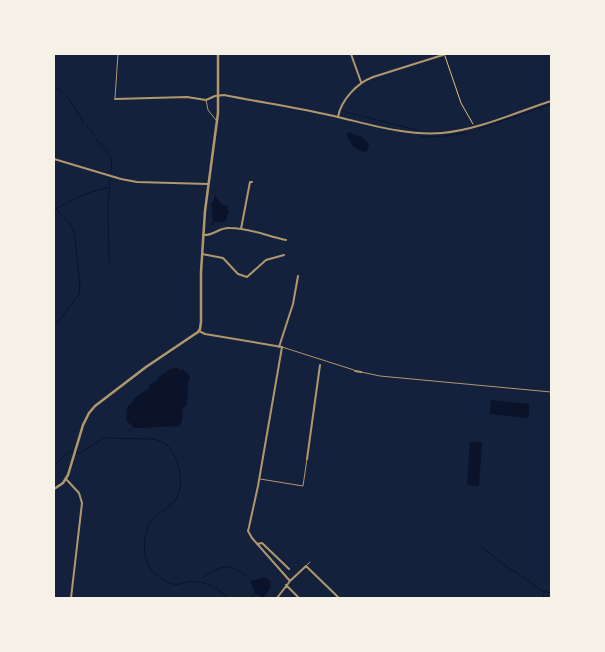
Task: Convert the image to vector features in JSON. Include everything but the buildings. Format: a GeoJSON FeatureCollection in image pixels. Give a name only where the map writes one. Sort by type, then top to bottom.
{"type":"FeatureCollection","features":[{"type":"Feature","properties":{"kind":"street"},"geometry":{"type":"LineString","coordinates":[[54,489],[60,486],[66,479],[84,423],[95,406],[153,362],[199,331],[201,322],[203,235],[217,121],[218,54]]}},
{"type":"Feature","properties":{"kind":"street"},"geometry":{"type":"LineString","coordinates":[[351,54],[361,83]]}},
{"type":"Feature","properties":{"kind":"street"},"geometry":{"type":"LineString","coordinates":[[433,54],[434,58]]}},
{"type":"Feature","properties":{"kind":"street"},"geometry":{"type":"LineString","coordinates":[[338,117],[342,106],[361,83],[370,78],[445,55]]}},
{"type":"Feature","properties":{"kind":"street"},"geometry":{"type":"LineString","coordinates":[[115,99],[187,97],[206,100],[218,95],[224,95],[297,108],[399,131],[419,133],[442,133],[474,126],[551,101]]}},
{"type":"Feature","properties":{"kind":"street"},"geometry":{"type":"LineString","coordinates":[[54,159],[130,181],[208,184]]}},
{"type":"Feature","properties":{"kind":"street"},"geometry":{"type":"LineString","coordinates":[[241,229],[250,182],[252,182]]}},
{"type":"Feature","properties":{"kind":"street"},"geometry":{"type":"LineString","coordinates":[[203,235],[210,235],[219,229],[228,227],[286,240]]}},
{"type":"Feature","properties":{"kind":"street"},"geometry":{"type":"LineString","coordinates":[[202,254],[223,258],[238,274],[247,277],[266,260],[284,255]]}},
{"type":"Feature","properties":{"kind":"street"},"geometry":{"type":"LineString","coordinates":[[278,346],[292,306],[298,276]]}},
{"type":"Feature","properties":{"kind":"street"},"geometry":{"type":"LineString","coordinates":[[199,331],[205,334],[282,348],[249,534],[290,581]]}},
{"type":"Feature","properties":{"kind":"street"},"geometry":{"type":"LineString","coordinates":[[307,459],[320,365]]}},
{"type":"Feature","properties":{"kind":"street"},"geometry":{"type":"LineString","coordinates":[[355,370],[361,372]]}},
{"type":"Feature","properties":{"kind":"street"},"geometry":{"type":"LineString","coordinates":[[66,479],[79,494],[82,503],[71,598]]}},
{"type":"Feature","properties":{"kind":"street"},"geometry":{"type":"LineString","coordinates":[[257,544],[262,543],[289,568]]}},
{"type":"Feature","properties":{"kind":"street"},"geometry":{"type":"LineString","coordinates":[[277,598],[286,585],[306,566],[339,598]]}},
{"type":"Feature","properties":{"kind":"street"},"geometry":{"type":"LineString","coordinates":[[286,585],[299,598]]}},
{"type":"Feature","properties":{"kind":"lane"},"geometry":{"type":"LineString","coordinates":[[115,99],[118,54]]}},
{"type":"Feature","properties":{"kind":"lane"},"geometry":{"type":"LineString","coordinates":[[206,100],[208,110],[217,121]]}},
{"type":"Feature","properties":{"kind":"lane"},"geometry":{"type":"LineString","coordinates":[[282,348],[355,370]]}},
{"type":"Feature","properties":{"kind":"lane"},"geometry":{"type":"LineString","coordinates":[[361,372],[380,376],[551,392]]}},
{"type":"Feature","properties":{"kind":"lane"},"geometry":{"type":"LineString","coordinates":[[259,479],[303,486],[307,459]]}},
{"type":"Feature","properties":{"kind":"lane"},"geometry":{"type":"LineString","coordinates":[[306,566],[310,562]]}},
{"type":"Feature","properties":{"kind":"path"},"geometry":{"type":"LineString","coordinates":[[445,55],[461,103],[474,126]]}},
{"type":"Feature","properties":{"kind":"water"},"geometry":{"type":"Polygon","coordinates":[[[349,132],[367,142],[369,145],[366,152],[356,149],[351,144],[346,134],[349,132]]]}},
{"type":"Feature","properties":{"kind":"water"},"geometry":{"type":"Polygon","coordinates":[[[215,195],[222,204],[227,205],[229,214],[224,222],[214,222],[214,225],[211,225],[213,222],[211,204],[215,195]]]}},
{"type":"Feature","properties":{"kind":"water"},"geometry":{"type":"Polygon","coordinates":[[[175,367],[180,371],[182,369],[190,378],[187,404],[183,407],[182,421],[179,426],[134,428],[126,420],[127,407],[134,398],[148,389],[151,383],[175,367]]]}},
{"type":"Feature","properties":{"kind":"water"},"geometry":{"type":"Polygon","coordinates":[[[491,400],[529,404],[527,418],[490,414],[491,400]]]}},
{"type":"Feature","properties":{"kind":"water"},"geometry":{"type":"Polygon","coordinates":[[[470,442],[482,442],[479,486],[467,485],[470,442]]]}},
{"type":"Feature","properties":{"kind":"water"},"geometry":{"type":"Polygon","coordinates":[[[266,577],[270,581],[271,587],[263,598],[255,593],[250,581],[266,577]]]}},
{"type":"Feature","properties":{"kind":"waterway"},"geometry":{"type":"LineString","coordinates":[[54,61],[57,54]]}},
{"type":"Feature","properties":{"kind":"waterway"},"geometry":{"type":"LineString","coordinates":[[54,85],[62,93]]}},
{"type":"Feature","properties":{"kind":"waterway"},"geometry":{"type":"LineString","coordinates":[[66,96],[84,123]]}},
{"type":"Feature","properties":{"kind":"waterway"},"geometry":{"type":"LineString","coordinates":[[478,129],[551,104]]}},
{"type":"Feature","properties":{"kind":"waterway"},"geometry":{"type":"LineString","coordinates":[[342,111],[417,130]]}},
{"type":"Feature","properties":{"kind":"waterway"},"geometry":{"type":"LineString","coordinates":[[87,126],[94,135]]}},
{"type":"Feature","properties":{"kind":"waterway"},"geometry":{"type":"LineString","coordinates":[[421,136],[444,136],[466,133]]}},
{"type":"Feature","properties":{"kind":"waterway"},"geometry":{"type":"LineString","coordinates":[[96,139],[110,157],[111,172]]}},
{"type":"Feature","properties":{"kind":"waterway"},"geometry":{"type":"LineString","coordinates":[[109,262],[108,207],[110,180]]}},
{"type":"Feature","properties":{"kind":"waterway"},"geometry":{"type":"LineString","coordinates":[[56,209],[81,196],[108,188]]}},
{"type":"Feature","properties":{"kind":"waterway"},"geometry":{"type":"LineString","coordinates":[[54,207],[74,230],[80,286],[79,294],[54,325]]}},
{"type":"Feature","properties":{"kind":"waterway"},"geometry":{"type":"LineString","coordinates":[[129,432],[131,428]]}},
{"type":"Feature","properties":{"kind":"waterway"},"geometry":{"type":"LineString","coordinates":[[54,466],[67,453],[80,453],[104,438],[153,439],[167,445],[175,455],[179,469],[180,489],[173,503],[149,524],[144,544],[148,565],[154,573],[171,584],[204,583],[216,588],[229,598]]}},
{"type":"Feature","properties":{"kind":"waterway"},"geometry":{"type":"LineString","coordinates":[[482,547],[504,565],[542,591],[551,593]]}},
{"type":"Feature","properties":{"kind":"waterway"},"geometry":{"type":"LineString","coordinates":[[202,578],[216,570],[227,567],[238,570],[251,580]]}},
{"type":"Feature","properties":{"kind":"waterway"},"geometry":{"type":"LineString","coordinates":[[543,598],[544,593]]}},
{"type":"Feature","properties":{"kind":"waterway"},"geometry":{"type":"LineString","coordinates":[[251,598],[255,594]]}}]}
